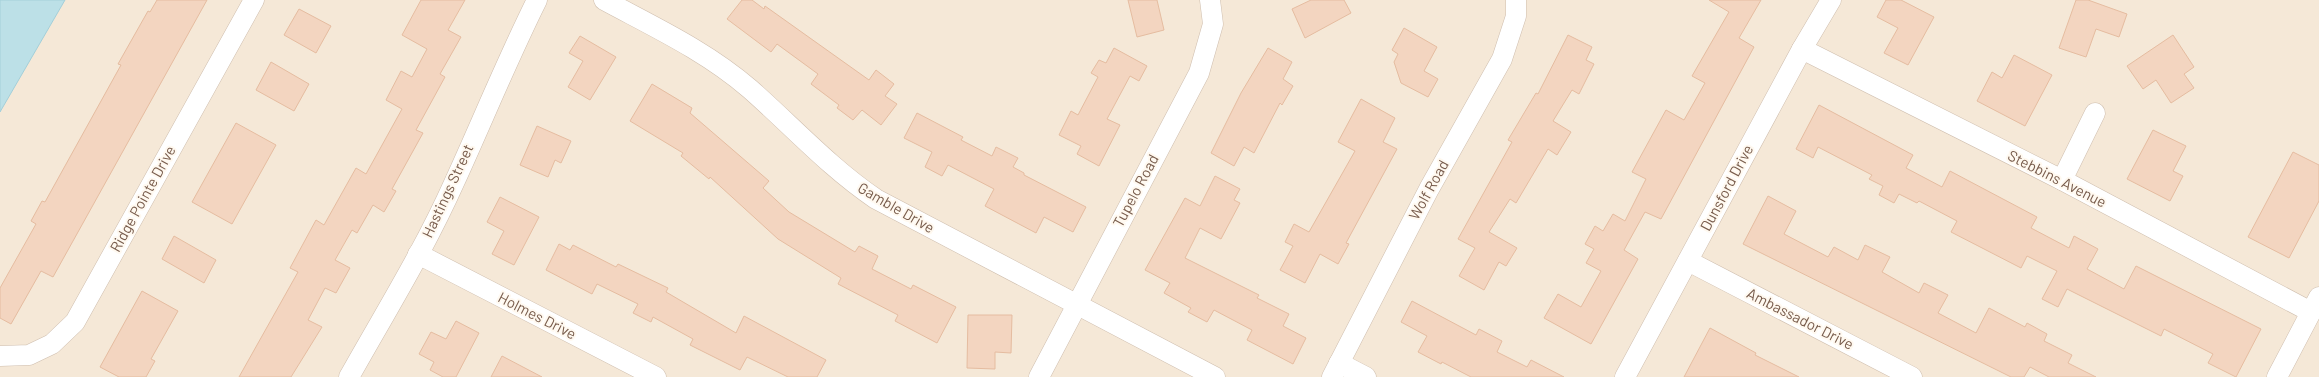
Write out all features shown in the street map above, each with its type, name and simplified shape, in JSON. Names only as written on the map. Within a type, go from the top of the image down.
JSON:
[{"type":"street","name":"Ridge Pointe Drive","points":[[0,356],[29,356],[52,344],[75,322],[254,0]]},
{"type":"street","name":"Hastings Street","points":[[349,377],[418,254],[454,184],[511,52],[537,0]]},
{"type":"street","name":"Gamble Drive","points":[[604,0],[700,51],[749,88],[848,180],[876,199],[1216,377]]},
{"type":"street","name":"Tupelo Road","points":[[1039,377],[1199,73],[1213,24],[1210,0]]},
{"type":"street","name":"Wolf Road","points":[[1335,370],[1424,197],[1502,59],[1516,16],[1516,0]]},
{"type":"street","name":"Dunsford Drive","points":[[1626,377],[1802,49],[1831,0]]},
{"type":"street","name":"Stebbins Avenue","points":[[1802,49],[2062,180],[2315,304]]},
{"type":"street","points":[[2062,180],[2095,113]]},
{"type":"street","name":"Holmes Drive","points":[[418,254],[656,377]]},
{"type":"street","name":"Ambassador Drive","points":[[1688,261],[1912,377]]},
{"type":"street","points":[[2277,377],[2315,304]]},
{"type":"street","points":[[1335,370],[1366,377]]},
{"type":"shaded area","points":[[0,0],[2319,0],[2319,377],[0,377]]},
{"type":"water","points":[[0,0],[65,0],[0,112]]},
{"type":"building","points":[[157,0],[207,0],[53,277],[41,271],[11,324],[0,318],[0,288],[36,224],[31,221],[42,201],[45,202],[121,65],[118,64],[148,11],[150,12]]},
{"type":"building","points":[[421,0],[465,0],[448,30],[461,37],[440,74],[445,77],[416,130],[423,133],[392,189],[396,191],[384,212],[373,205],[357,233],[352,230],[335,260],[350,268],[336,293],[325,288],[308,320],[322,327],[291,377],[239,377],[298,272],[290,268],[316,220],[324,225],[356,168],[366,174],[402,109],[386,100],[401,71],[412,77],[427,49],[402,35]]},
{"type":"building","points":[[742,0],[752,0],[764,9],[765,6],[869,80],[876,70],[894,84],[885,96],[897,104],[881,125],[862,110],[853,120],[837,108],[839,105],[811,84],[818,74],[777,44],[771,52],[727,19]]},
{"type":"building","points":[[1128,0],[1157,0],[1164,30],[1137,37]]},
{"type":"building","points":[[1311,0],[1344,0],[1351,13],[1305,38],[1292,9]]},
{"type":"building","points":[[1709,0],[1761,0],[1739,38],[1754,47],[1661,219],[1645,212],[1624,250],[1638,259],[1591,344],[1544,318],[1558,294],[1581,307],[1601,271],[1586,263],[1594,249],[1585,244],[1595,226],[1603,231],[1613,214],[1625,221],[1646,179],[1632,172],[1666,110],[1684,120],[1705,83],[1692,76],[1729,12]]},
{"type":"building","points":[[1886,0],[1901,0],[1934,17],[1908,65],[1884,53],[1898,28],[1877,17]]},
{"type":"building","points":[[2076,0],[2088,0],[2127,14],[2119,37],[2096,29],[2086,57],[2059,48]]},
{"type":"building","points":[[299,9],[331,26],[316,53],[284,35]]},
{"type":"building","points":[[1404,28],[1437,47],[1424,71],[1438,79],[1428,97],[1401,83],[1394,62],[1398,54],[1392,50]]},
{"type":"building","points":[[1568,35],[1592,47],[1586,60],[1594,64],[1579,94],[1572,90],[1553,121],[1571,132],[1557,155],[1548,149],[1516,203],[1510,199],[1489,232],[1517,248],[1506,266],[1499,262],[1484,290],[1459,276],[1475,248],[1458,239],[1512,142],[1508,140],[1536,93],[1538,94]]},
{"type":"building","points":[[2173,35],[2194,67],[2184,74],[2194,88],[2171,103],[2156,80],[2143,89],[2127,66]]},
{"type":"building","points":[[580,36],[616,57],[590,100],[568,87],[583,61],[569,53]]},
{"type":"building","points":[[1114,48],[1147,66],[1139,81],[1130,76],[1107,119],[1120,125],[1099,166],[1077,154],[1081,146],[1059,135],[1071,111],[1078,115],[1098,77],[1091,73],[1099,60],[1106,63]]},
{"type":"building","points":[[1268,48],[1292,62],[1283,79],[1293,86],[1282,105],[1280,103],[1254,153],[1244,147],[1234,166],[1211,153],[1241,93]]},
{"type":"building","points":[[2014,55],[2052,75],[2025,126],[1977,101],[1992,72],[2002,78]]},
{"type":"building","points":[[271,62],[309,84],[294,111],[256,90]]},
{"type":"building","points":[[652,84],[692,108],[690,113],[769,181],[763,188],[789,212],[855,252],[859,246],[878,256],[872,269],[911,289],[913,285],[956,307],[937,343],[895,321],[898,315],[838,284],[841,278],[778,239],[710,177],[709,179],[681,156],[683,153],[630,121]]},
{"type":"building","points":[[1361,99],[1395,118],[1383,142],[1397,149],[1346,243],[1349,244],[1338,264],[1320,254],[1305,283],[1280,270],[1293,246],[1285,242],[1294,224],[1309,232],[1355,151],[1338,142]]},
{"type":"building","points":[[1819,105],[1913,155],[1906,168],[1942,187],[1950,171],[2037,217],[2031,228],[2069,248],[2074,236],[2098,249],[2087,269],[2124,289],[2136,266],[2261,329],[2236,377],[2208,363],[2213,354],[2164,329],[2161,336],[2067,289],[2058,307],[2042,299],[2057,271],[2027,256],[2021,268],[1951,232],[1957,221],[1919,201],[1917,203],[1899,194],[1894,203],[1879,195],[1883,186],[1869,179],[1872,175],[1818,147],[1813,158],[1796,149]]},
{"type":"building","points":[[917,113],[963,137],[961,140],[992,156],[996,147],[1018,158],[1013,167],[1024,173],[1024,175],[1086,207],[1073,232],[1044,217],[1036,233],[985,206],[994,189],[948,165],[942,176],[925,167],[932,152],[904,138]]},
{"type":"building","points":[[236,123],[276,145],[232,224],[192,202]]},
{"type":"building","points":[[537,126],[571,141],[561,163],[555,160],[548,177],[520,165]]},
{"type":"building","points":[[2153,130],[2186,146],[2173,171],[2183,176],[2170,201],[2127,179]]},
{"type":"building","points":[[2293,152],[2319,165],[2319,201],[2289,258],[2248,237]]},
{"type":"building","points":[[1215,176],[1240,189],[1234,200],[1240,203],[1221,239],[1200,228],[1185,258],[1259,295],[1257,298],[1289,314],[1283,326],[1306,338],[1293,364],[1247,340],[1252,330],[1214,310],[1207,322],[1188,312],[1191,308],[1164,293],[1170,283],[1145,270],[1185,198],[1200,206]]},
{"type":"building","points":[[1768,196],[1796,211],[1784,234],[1828,257],[1834,247],[1858,260],[1865,245],[1890,257],[1882,272],[1919,293],[1924,283],[1948,295],[1938,313],[1976,333],[1989,308],[2025,327],[2027,323],[2047,334],[2044,341],[2072,355],[2068,363],[2096,377],[2049,377],[2030,367],[2024,377],[2011,377],[1743,244]]},
{"type":"building","points":[[500,197],[539,217],[514,265],[492,254],[504,231],[487,222]]},
{"type":"building","points":[[174,236],[216,260],[204,283],[162,259]]},
{"type":"building","points":[[559,244],[570,250],[573,245],[616,267],[618,264],[668,288],[666,292],[736,333],[744,316],[826,360],[817,377],[788,377],[747,357],[740,370],[690,345],[693,339],[653,317],[651,322],[633,313],[638,304],[597,284],[592,294],[546,270]]},
{"type":"building","points":[[142,291],[178,311],[151,359],[155,361],[146,377],[119,377],[100,367]]},
{"type":"building","points":[[1412,301],[1476,335],[1479,329],[1502,341],[1497,352],[1527,367],[1531,360],[1564,377],[1471,377],[1442,362],[1441,364],[1418,352],[1427,336],[1401,322]]},
{"type":"building","points":[[968,315],[1012,315],[1011,353],[995,352],[995,369],[967,368]]},
{"type":"building","points":[[456,321],[479,333],[456,377],[443,377],[430,370],[434,362],[419,354],[431,332],[446,339]]},
{"type":"building","points":[[1710,328],[1756,353],[1755,355],[1799,377],[1684,377]]},
{"type":"building","points":[[502,356],[542,377],[491,377]]}]
